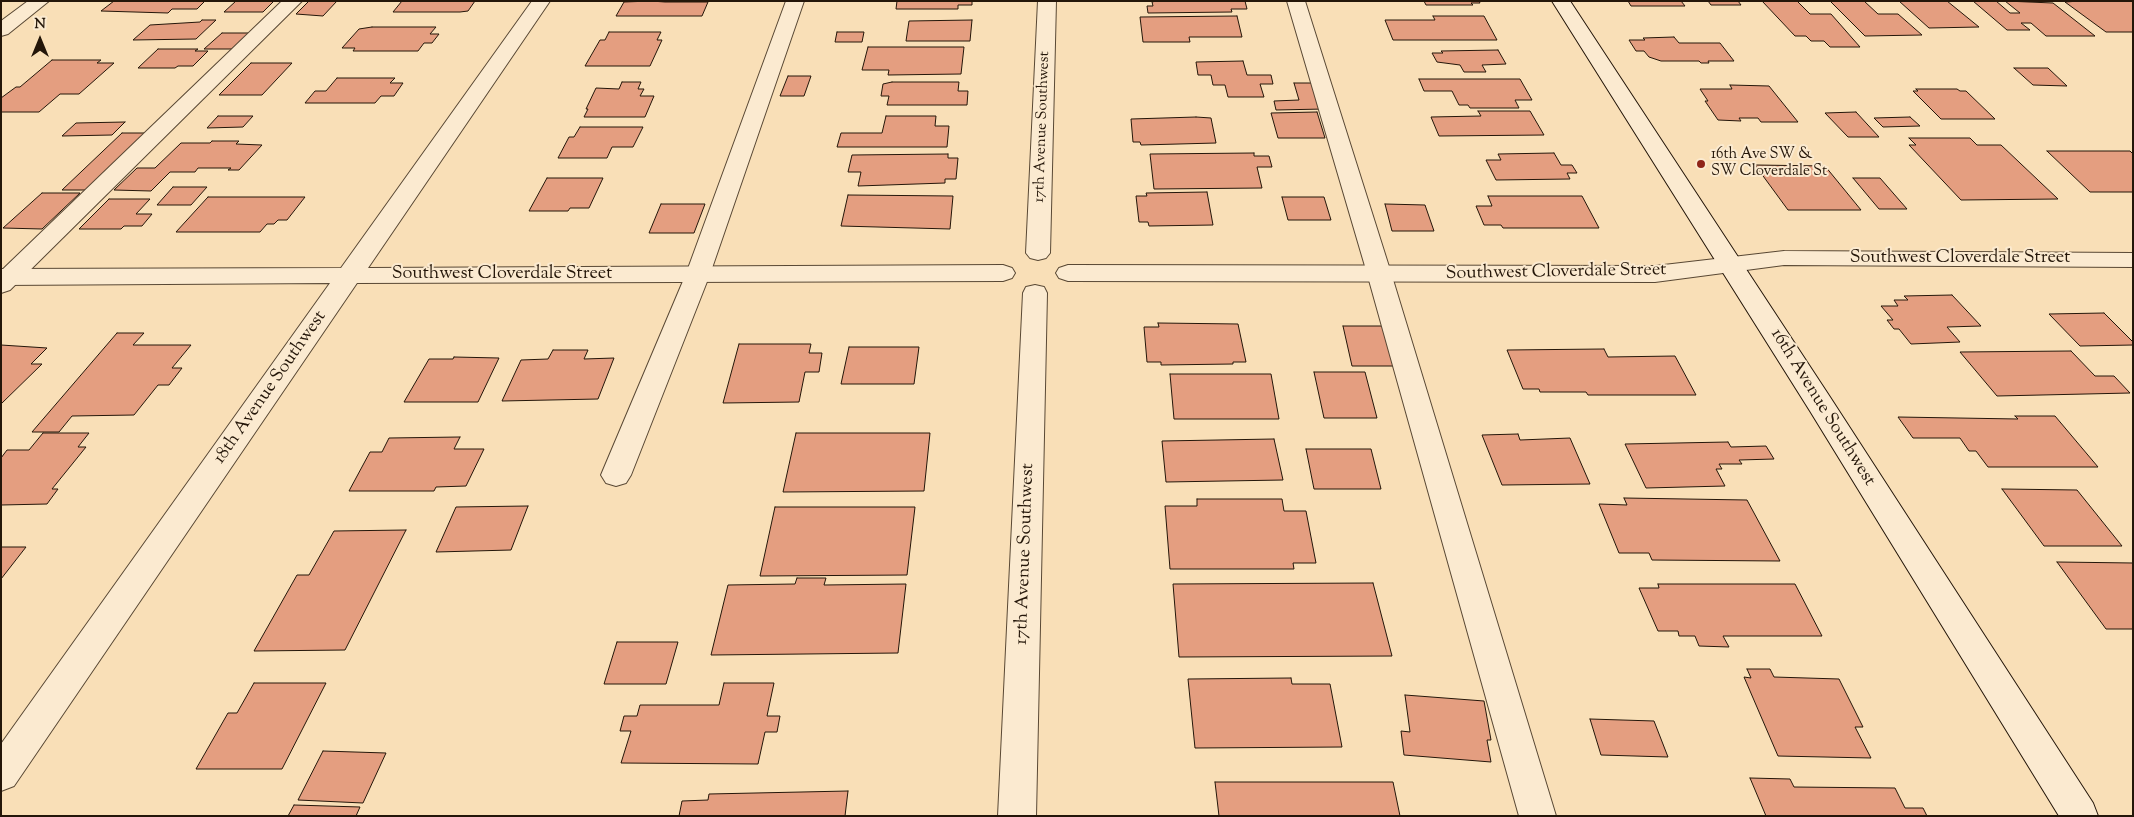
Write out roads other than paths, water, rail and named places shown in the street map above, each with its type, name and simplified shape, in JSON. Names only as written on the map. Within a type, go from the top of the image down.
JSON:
[{"type":"street","points":[[1,30],[40,1]]},
{"type":"street","points":[[4,279],[293,1]]},
{"type":"street","name":"18th Avenue Southwest","points":[[1,774],[541,1]]},
{"type":"street","points":[[616,475],[698,274],[796,1]]},
{"type":"street","name":"17th Avenue Southwest","points":[[1038,253],[1047,1]]},
{"type":"street","points":[[1296,1],[1379,274],[1538,816]]},
{"type":"street","name":"16th Avenue Southwest","points":[[1561,1],[2080,816]]},
{"type":"street","points":[[1038,253],[1054,256],[1062,260],[1067,266],[1068,274],[1066,281],[1052,291],[1021,292],[1013,288],[1007,282],[1003,273],[1007,264],[1022,255],[1038,253]]},
{"type":"street","name":"Southwest Cloverdale Street","points":[[1068,274],[1656,274],[1784,258],[2133,260]]},
{"type":"street","name":"Southwest Cloverdale Street","points":[[4,279],[1003,273]]},
{"type":"street","name":"17th Avenue Southwest","points":[[1017,816],[1035,293]]},
{"type":"place","name":"16th Ave SW & SW Cloverdale St","points":[[1701,164]]}]
